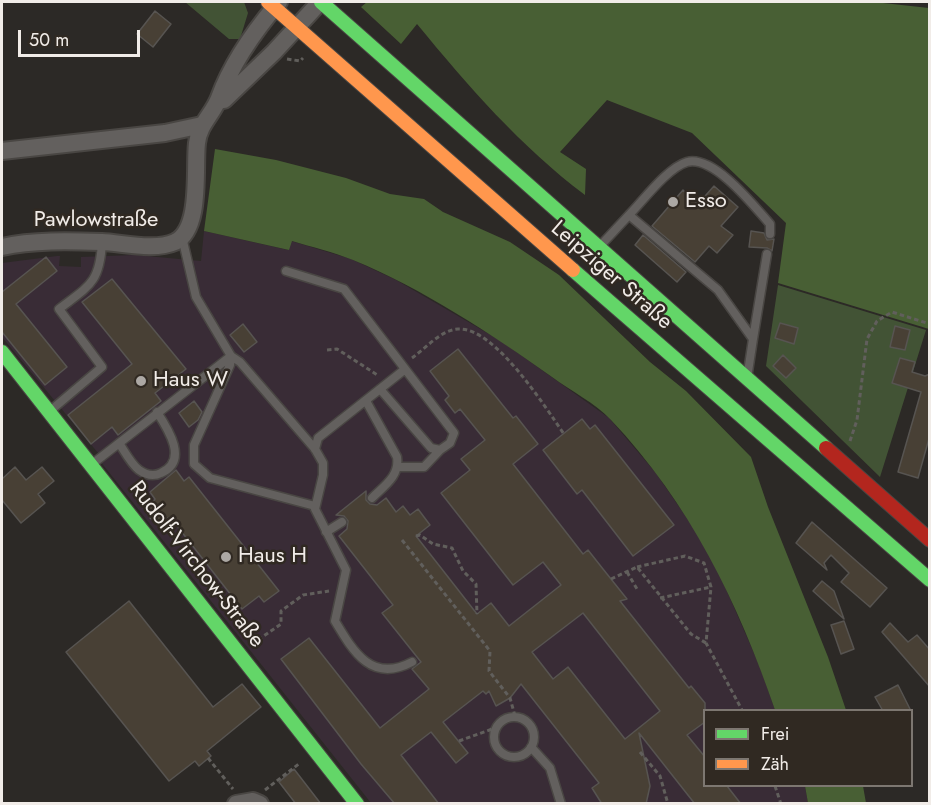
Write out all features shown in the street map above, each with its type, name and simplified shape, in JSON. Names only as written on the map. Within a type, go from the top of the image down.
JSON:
[{"type":"main road","name":"Leipziger Straße","points":[[320,2],[924,535]]},
{"type":"main road","name":"Leipziger Straße","points":[[274,3],[298,27],[733,412],[930,580]]},
{"type":"main road","name":"Rudolf-Virchow-Straße","points":[[2,352],[357,804]]},
{"type":"street","points":[[219,100],[224,100],[320,2]]},
{"type":"street","points":[[2,151],[165,134],[202,125],[219,100],[221,90],[274,3]]},
{"type":"street","name":"Pawlowstraße","points":[[2,247],[16,244],[102,242],[160,245],[174,242],[182,237],[190,223],[197,141],[202,125]]},
{"type":"street","points":[[924,535],[930,517]]},
{"type":"lane","points":[[598,249],[671,171],[688,162],[703,164],[720,173],[770,224],[770,234]]},
{"type":"lane","points":[[628,215],[718,290],[753,339]]},
{"type":"lane","points":[[182,237],[196,297],[231,356],[240,362],[315,449],[323,463],[315,506],[346,570],[335,621],[358,655],[369,665],[382,669],[398,669],[412,662]]},
{"type":"lane","points":[[49,412],[102,367],[59,309],[89,286],[101,267],[102,242]]},
{"type":"lane","points":[[747,379],[767,254]]},
{"type":"lane","points":[[286,271],[344,289],[454,433],[450,443],[424,467],[399,467]]},
{"type":"lane","points":[[90,465],[231,356]]},
{"type":"lane","points":[[231,356],[230,365],[194,446],[194,464],[210,478],[315,506]]},
{"type":"lane","points":[[315,449],[318,438],[366,401],[403,368]]},
{"type":"lane","points":[[384,386],[423,441],[431,448],[440,450]]},
{"type":"lane","points":[[366,401],[397,458],[399,467],[396,474],[372,498]]},
{"type":"lane","points":[[119,443],[137,469],[148,475],[158,475],[167,470],[175,462],[175,447],[170,432],[157,412]]},
{"type":"lane","points":[[326,532],[342,522]]},
{"type":"lane","points":[[515,716],[525,720],[532,727],[534,737],[531,747],[521,756],[508,756],[497,748],[495,728],[505,719],[515,716]]},
{"type":"lane","points":[[531,747],[550,768],[561,804]]},
{"type":"path","points":[[842,462],[857,420],[867,339],[877,321],[892,312],[930,324]]},
{"type":"path","points":[[403,368],[445,332],[460,328],[483,338],[521,372],[564,434]]},
{"type":"path","points":[[327,350],[337,349],[381,377],[384,386]]},
{"type":"path","points":[[416,536],[420,535],[432,544],[452,548],[463,571],[476,584],[477,614]]},
{"type":"path","points":[[402,540],[490,651],[489,671],[510,698],[515,716]]},
{"type":"path","points":[[610,579],[637,567],[672,557],[695,558],[704,563],[711,587],[706,643]]},
{"type":"path","points":[[637,567],[691,634],[706,643],[741,709]]},
{"type":"path","points":[[627,572],[637,590]]},
{"type":"path","points":[[660,598],[711,587]]},
{"type":"path","points":[[238,653],[281,624],[281,611],[303,595],[321,590],[340,592]]},
{"type":"path","points":[[459,741],[495,728]]},
{"type":"path","points":[[640,752],[660,776],[668,804]]},
{"type":"path","points":[[208,758],[246,803]]},
{"type":"path","points":[[277,780],[305,760]]},
{"type":"path","points":[[775,787],[781,804]]},
{"type":"shaded area","points":[[204,231],[288,250],[291,241],[351,259],[396,280],[501,341],[609,418],[655,472],[693,527],[719,573],[760,667],[775,709],[703,709],[703,787],[805,787],[808,803],[371,803],[100,461],[103,459],[2,337],[2,263],[60,256],[59,266],[81,267],[81,257],[135,255],[201,261]]},
{"type":"green space","points":[[185,2],[244,2],[248,13],[240,39],[229,39]]},
{"type":"green space","points":[[367,2],[874,2],[929,8],[929,329],[778,283],[786,223],[692,133],[607,100],[560,152],[586,169],[585,195],[517,136],[417,24],[401,44],[361,7]]},
{"type":"green space","points":[[215,149],[276,160],[346,178],[390,194],[424,199],[443,212],[510,242],[559,275],[650,362],[686,391],[751,457],[846,709],[775,709],[761,670],[728,593],[688,520],[639,452],[598,408],[480,328],[405,284],[379,272],[345,257],[292,241],[289,250],[204,231]]},
{"type":"green space","points":[[778,285],[926,330],[880,477],[766,366]]},
{"type":"green space","points":[[805,787],[863,787],[866,803],[808,803]]},
{"type":"building","points":[[155,11],[171,24],[153,47],[137,34]]},
{"type":"building","points":[[714,186],[738,207],[721,226],[733,235],[717,253],[709,246],[695,262],[652,226],[683,190],[698,204]]},
{"type":"building","points":[[751,231],[764,233],[767,240],[774,239],[772,251],[767,248],[749,247]]},
{"type":"building","points":[[643,235],[686,272],[677,282],[635,245]]},
{"type":"building","points":[[46,257],[57,271],[16,304],[67,367],[45,385],[2,332],[2,292]]},
{"type":"building","points":[[112,279],[186,369],[155,393],[161,401],[118,435],[112,427],[91,444],[68,415],[132,364],[82,302]]},
{"type":"building","points":[[780,323],[798,328],[794,344],[775,338]]},
{"type":"building","points":[[243,324],[257,342],[244,352],[230,335]]},
{"type":"building","points":[[895,326],[910,330],[905,350],[890,347]]},
{"type":"building","points":[[458,349],[513,418],[516,416],[538,444],[513,464],[583,554],[588,550],[627,599],[620,601],[689,688],[691,686],[705,703],[703,723],[687,735],[703,755],[703,787],[728,787],[741,804],[695,804],[639,733],[650,786],[646,804],[602,804],[592,788],[599,783],[521,684],[510,698],[496,706],[489,691],[486,694],[483,691],[443,722],[468,753],[456,763],[431,732],[401,755],[439,804],[395,804],[361,764],[281,659],[309,638],[380,728],[429,689],[412,669],[421,662],[382,613],[393,605],[339,536],[347,529],[348,521],[344,516],[336,515],[366,491],[366,500],[370,504],[377,505],[386,498],[396,512],[403,506],[410,515],[418,509],[430,525],[416,536],[477,614],[491,603],[509,626],[561,585],[543,562],[513,585],[441,493],[470,470],[461,459],[485,440],[460,409],[455,413],[445,400],[449,396],[430,371]],"holes":[[[583,613],[660,711],[625,739],[568,667],[553,679],[532,652]]]},
{"type":"building","points":[[783,355],[796,368],[786,378],[773,366]]},
{"type":"building","points":[[900,358],[915,362],[912,372],[925,376],[930,374],[930,435],[918,478],[898,472],[921,392],[892,383]]},
{"type":"building","points":[[194,401],[202,412],[198,420],[189,427],[179,413]]},
{"type":"building","points":[[582,419],[590,429],[595,425],[674,525],[633,556],[582,490],[577,494],[543,450]]},
{"type":"building","points":[[15,467],[26,480],[42,467],[54,481],[38,494],[45,503],[21,523],[2,500],[2,479]]},
{"type":"building","name":"Haus H","points":[[176,470],[184,481],[189,477],[279,591],[264,602],[259,596],[242,609],[170,517],[158,523],[150,518],[149,508],[155,499],[150,492]]},
{"type":"building","points":[[812,522],[887,588],[870,607],[841,582],[849,573],[831,555],[824,563],[827,570],[796,543]]},
{"type":"building","points":[[822,581],[834,591],[844,619],[813,591]]},
{"type":"building","points":[[129,601],[213,707],[242,684],[261,707],[207,751],[211,756],[199,766],[195,761],[169,781],[66,652]]},
{"type":"building","points":[[844,621],[854,649],[841,654],[831,625]]},
{"type":"building","points":[[890,623],[908,642],[917,635],[930,650],[930,687],[882,632]]},
{"type":"building","points":[[898,685],[910,709],[882,709],[875,697]]},
{"type":"building","points":[[294,769],[321,804],[296,804],[279,782]]},
{"type":"traffic: fast","points":[[321,2],[826,448]]},
{"type":"traffic: fast","points":[[573,270],[930,580]]},
{"type":"traffic: fast","points":[[2,352],[357,804]]},
{"type":"traffic: slow","points":[[268,2],[573,270]]},
{"type":"traffic: jam","points":[[826,448],[930,540]]},
{"type":"place","name":"Esso","points":[[673,202]]},
{"type":"place","name":"Haus W","points":[[141,381]]},
{"type":"place","name":"Haus H","points":[[226,557]]}]
